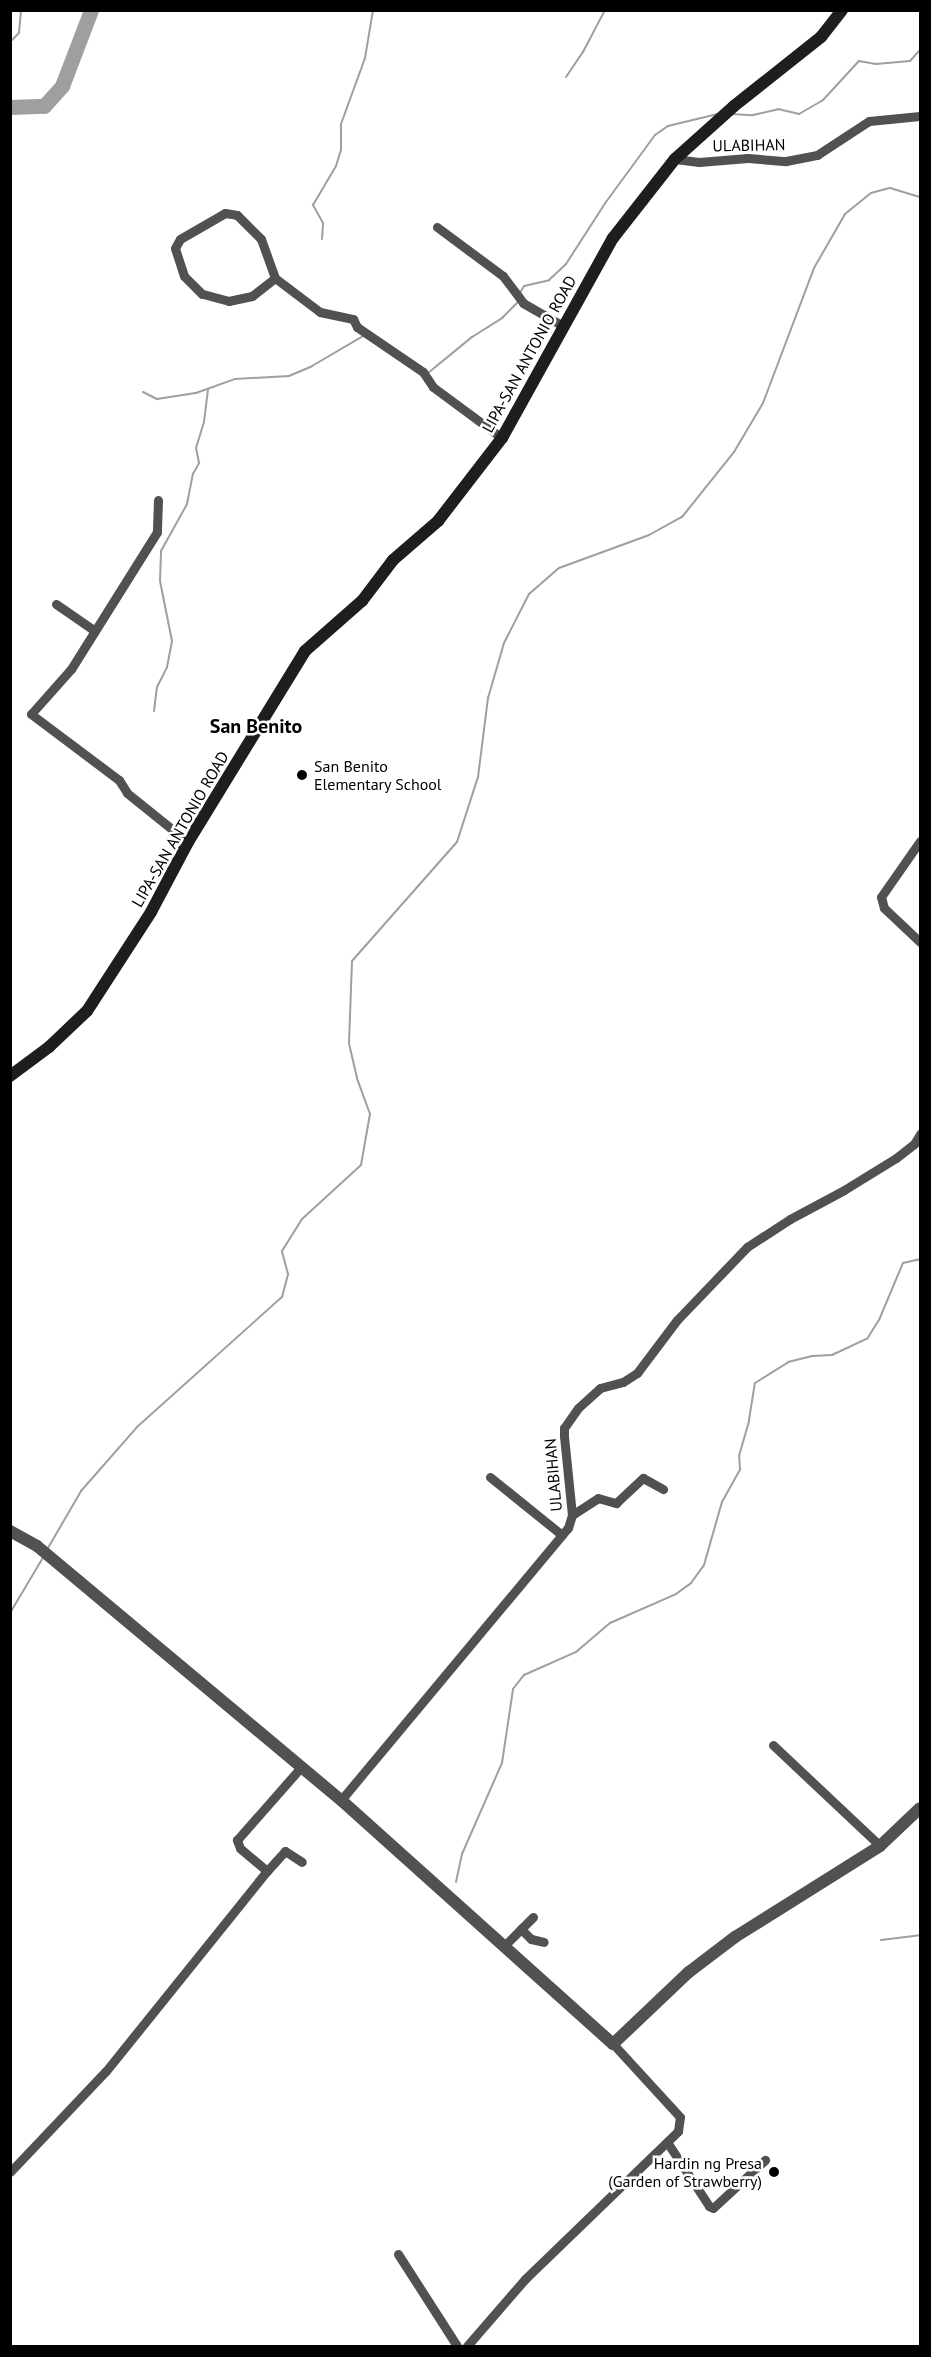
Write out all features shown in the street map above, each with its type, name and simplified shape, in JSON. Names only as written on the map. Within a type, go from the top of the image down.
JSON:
[{"type":"main road","name":"LIPA-SAN ANTONIO ROAD","points":[[10,1076],[49,1047],[87,1011],[151,912],[188,842],[305,651],[362,601],[393,560],[438,520],[502,438],[613,238],[675,159],[734,106],[821,37],[842,10]]},
{"type":"street","name":"ULABIHAN","points":[[675,159],[699,162],[748,158],[786,161],[817,155],[869,121],[921,116]]},
{"type":"street","points":[[275,278],[252,296],[229,301],[202,294],[184,276],[174,248],[180,239],[225,213],[237,215],[261,239],[275,278],[320,312],[353,319],[357,327],[423,372],[433,387],[502,438]]},
{"type":"street","points":[[437,227],[503,276],[523,303],[563,326]]},
{"type":"street","points":[[158,500],[157,532],[71,669],[31,714],[119,780],[126,793],[188,842]]},
{"type":"street","points":[[56,604],[95,631]]},
{"type":"street","points":[[921,841],[881,897],[881,903],[921,942]]},
{"type":"street","name":"ULABIHAN","points":[[341,1800],[571,1522],[564,1428],[578,1408],[600,1388],[623,1382],[637,1374],[677,1320],[747,1247],[790,1219],[896,1158],[914,1144],[921,1134]]},
{"type":"street","points":[[490,1477],[562,1535]]},
{"type":"street","points":[[572,1515],[598,1498],[616,1503],[643,1478],[663,1489]]},
{"type":"street","points":[[10,1531],[37,1546],[341,1800],[613,2044],[680,2117],[678,2131],[525,2279],[467,2346]]},
{"type":"street","points":[[773,1745],[880,1846]]},
{"type":"street","points":[[267,1872],[240,1848],[237,1840],[302,1766]]},
{"type":"street","points":[[613,2044],[689,1972],[735,1937],[880,1846],[921,1808]]},
{"type":"street","points":[[10,2172],[106,2071],[285,1851],[302,1862]]},
{"type":"street","points":[[504,1946],[533,1917]]},
{"type":"street","points":[[521,1929],[531,1939],[544,1942]]},
{"type":"street","points":[[667,2142],[709,2206],[713,2208],[765,2160]]},
{"type":"street","points":[[398,2254],[458,2346]]},
{"type":"waterway","points":[[10,42],[19,33],[21,10]]},
{"type":"waterway","points":[[10,107],[44,106],[62,86],[91,10]]},
{"type":"waterway","points":[[322,239],[323,223],[313,205],[336,166],[341,150],[341,124],[365,58],[373,10]]},
{"type":"waterway","points":[[566,77],[583,52],[605,10]]},
{"type":"waterway","points":[[731,114],[753,115],[778,109],[799,114],[823,100],[859,61],[876,64],[910,61],[920,50]]},
{"type":"waterway","points":[[520,293],[524,286],[549,280],[566,264],[606,202],[655,135],[668,126],[718,114]]},
{"type":"waterway","points":[[48,1548],[81,1491],[137,1427],[282,1297],[288,1274],[282,1251],[301,1220],[361,1165],[370,1114],[357,1078],[349,1043],[352,961],[457,842],[478,777],[488,698],[504,643],[529,594],[559,568],[649,535],[682,517],[734,452],[763,403],[814,268],[845,214],[871,193],[890,188],[920,197]]},
{"type":"waterway","points":[[428,373],[472,337],[502,318],[519,301]]},
{"type":"waterway","points":[[143,392],[157,399],[196,393],[235,379],[289,376],[312,366],[365,335]]},
{"type":"waterway","points":[[154,711],[157,687],[167,667],[172,641],[160,581],[161,551],[187,504],[193,474],[199,463],[196,448],[204,422],[208,389]]},
{"type":"waterway","points":[[456,1882],[462,1854],[502,1763],[513,1689],[524,1675],[576,1652],[610,1623],[676,1594],[691,1583],[704,1565],[722,1502],[740,1469],[739,1456],[749,1420],[755,1383],[788,1362],[812,1356],[832,1355],[867,1339],[879,1320],[903,1263],[920,1259]]},
{"type":"waterway","points":[[10,1613],[44,1556]]},
{"type":"waterway","points":[[881,1940],[920,1935]]},
{"type":"place","name":"San Benito Elementary School","points":[[302,775]]},
{"type":"place","name":"Hardin ng Presa (Garden of Strawberry)","points":[[774,2172]]},
{"type":"district","name":"San Benito","points":[[256,726]]}]
